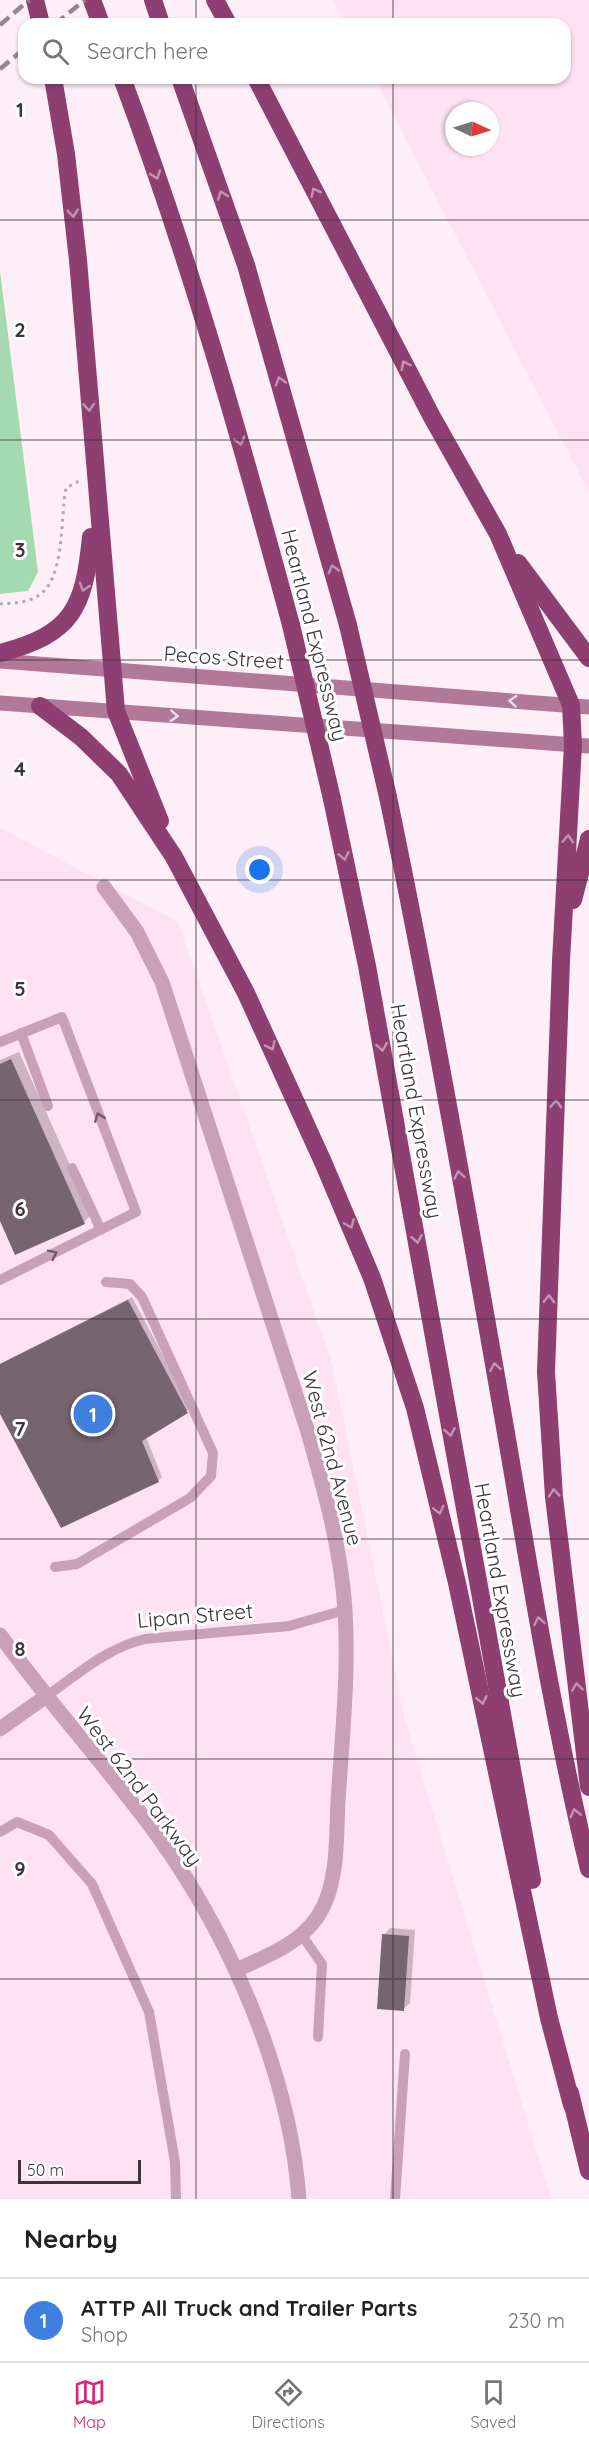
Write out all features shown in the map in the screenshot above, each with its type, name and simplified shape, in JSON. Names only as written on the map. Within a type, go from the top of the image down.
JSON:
[{"type":"highway","points":[[35,0],[40,18]]},
{"type":"highway","points":[[92,0],[99,18]]},
{"type":"highway","points":[[153,0],[159,18]]},
{"type":"highway","points":[[215,0],[225,18]]},
{"type":"highway","points":[[54,84],[66,154],[78,260],[110,669],[116,711],[174,856],[246,993],[319,1152],[372,1278],[399,1357],[415,1408],[457,1583],[549,2018],[572,2105]]},
{"type":"highway","name":"Heartland Expressway","points":[[124,84],[217,361],[291,625],[332,799],[367,966],[572,2105],[585,2136],[589,2171]]},
{"type":"highway","name":"Heartland Expressway","points":[[182,84],[246,265],[348,625],[388,797],[423,973],[564,1763],[589,1869]]},
{"type":"highway","points":[[259,84],[432,417],[498,534],[580,706],[581,745],[561,961],[546,1372],[554,1497],[589,1787]]},
{"type":"highway","points":[[0,653],[42,640],[65,620],[78,604],[87,582],[95,481]]},
{"type":"highway","points":[[498,534],[573,640],[589,658]]},
{"type":"highway","points":[[40,706],[81,737],[119,774],[174,856]]},
{"type":"highway","points":[[561,961],[581,861],[589,839]]},
{"type":"main road","name":"Pecos Street","points":[[0,660],[580,706]]},
{"type":"main road","points":[[0,703],[581,745]]},
{"type":"street","name":"West 62nd Avenue","points":[[104,887],[137,932],[162,982],[324,1489],[336,1541],[345,1610],[345,1691],[333,1870],[322,1907],[301,1934],[274,1952],[236,1970]]},
{"type":"street","name":"West 62nd Parkway","points":[[0,1635],[45,1697],[158,1837],[190,1886],[236,1970]]},
{"type":"street","name":"Lipan Street","points":[[0,1729],[45,1697]]},
{"type":"street","points":[[236,1970],[277,2081],[291,2137],[298,2199]]},
{"type":"lane","points":[[0,1042],[62,1017],[136,1212],[0,1280]]},
{"type":"lane","points":[[21,1033],[48,1106]]},
{"type":"lane","points":[[72,1168],[101,1230]]},
{"type":"lane","points":[[55,1567],[77,1564],[190,1498],[212,1476],[213,1453],[142,1297],[129,1284],[106,1282]]},
{"type":"lane","name":"Lipan Street","points":[[45,1697],[112,1649],[126,1643],[145,1638],[290,1626],[345,1610]]},
{"type":"lane","points":[[0,1832],[17,1822],[49,1834],[92,1884],[149,2012],[175,2162],[176,2199]]},
{"type":"lane","points":[[301,1934],[322,1964],[318,2037]]},
{"type":"lane","points":[[395,2199],[405,2054]]},
{"type":"path","points":[[0,604],[37,597],[45,589],[56,569],[60,548],[61,511],[66,488],[95,481]]},
{"type":"shaded area","points":[[333,0],[589,0],[589,492],[377,84],[571,84],[571,18],[343,18]]},
{"type":"shaded area","points":[[0,828],[178,922],[332,1363],[405,1720],[551,2199],[0,2199]]},
{"type":"green space","points":[[0,271],[38,572],[28,591],[0,594]]},
{"type":"building","points":[[11,1059],[85,1224],[15,1255],[0,1221],[0,1064]]},
{"type":"building","points":[[128,1300],[188,1413],[142,1441],[159,1482],[61,1528],[0,1414],[0,1364]]},
{"type":"building","points":[[382,1934],[409,1936],[404,2011],[377,2009]]},
{"type":"railway","points":[[0,25],[29,0]]},
{"type":"railway","points":[[62,18],[85,0]]},
{"type":"railway","points":[[0,69],[18,54]]},
{"type":"place","name":"ATTP All Truck and Trailer Parts","points":[[93,1414]]}]
